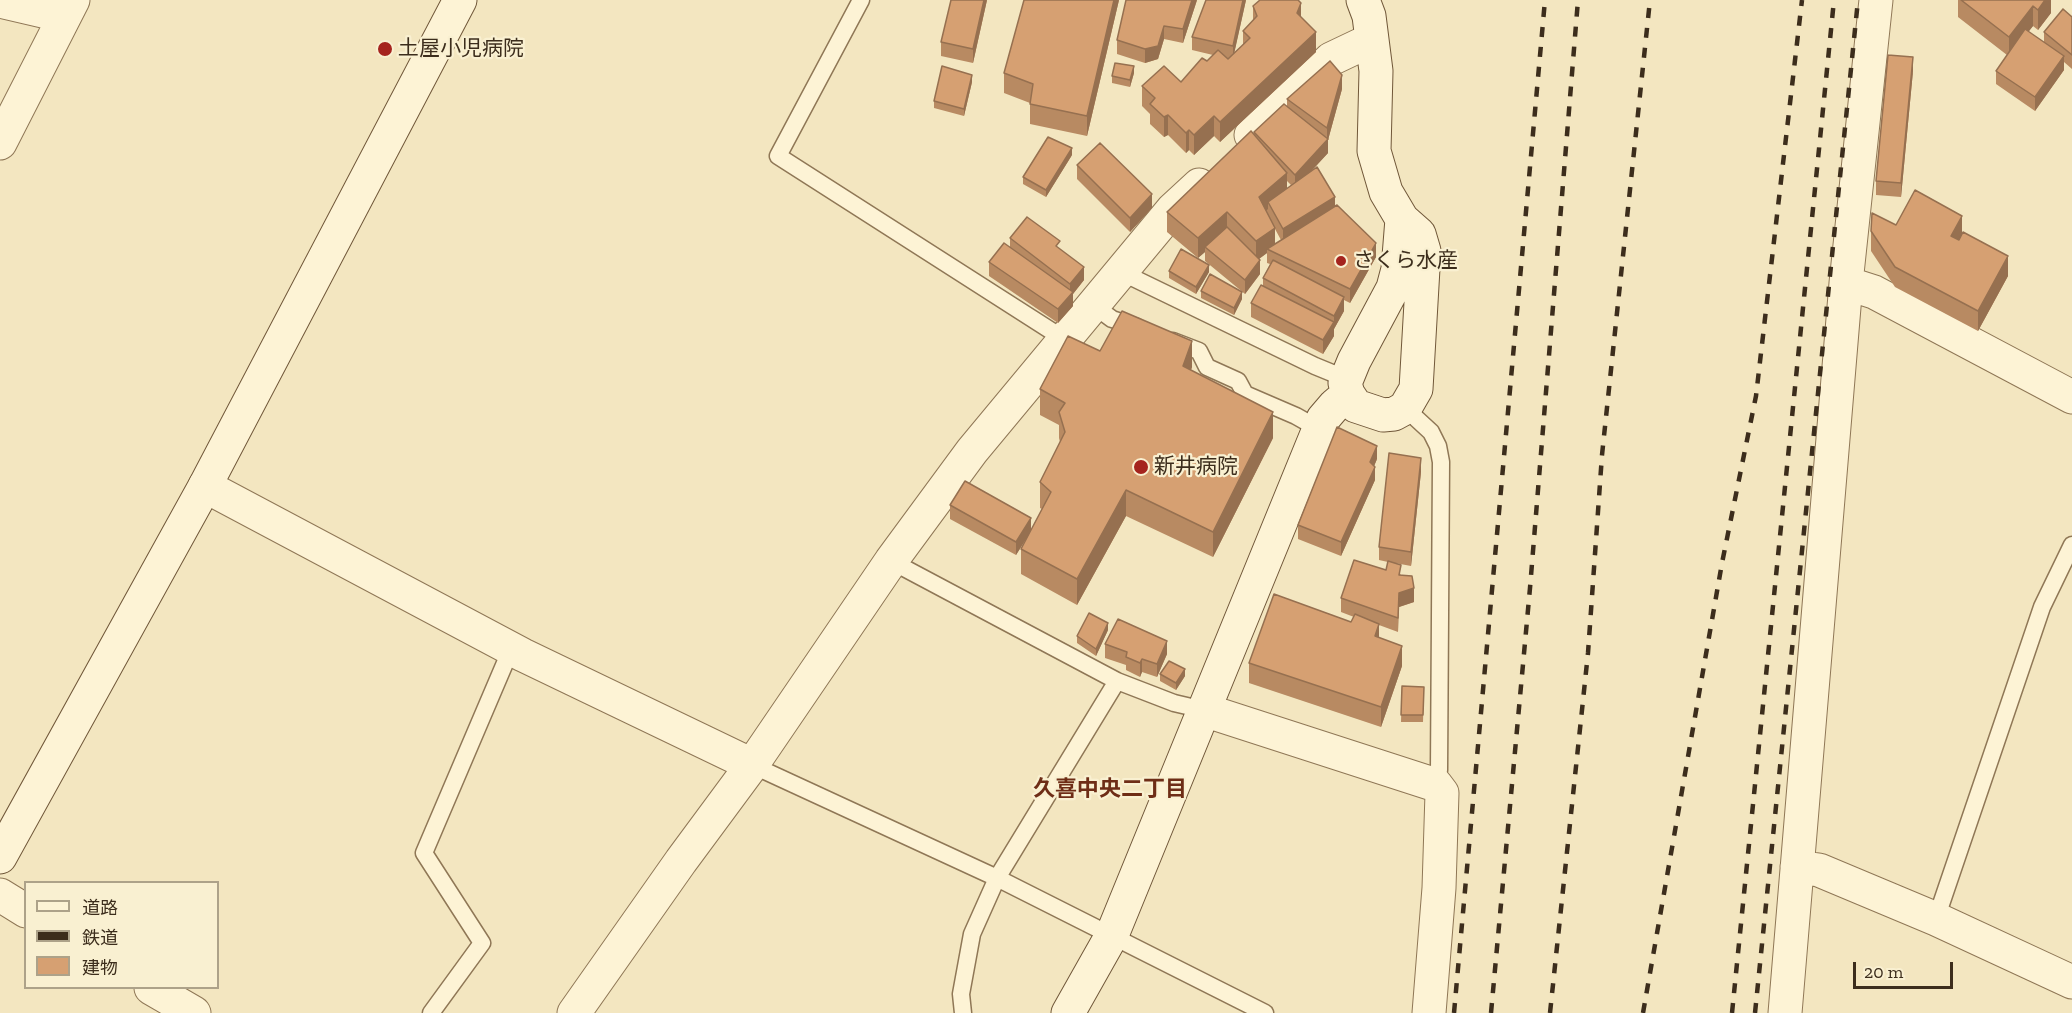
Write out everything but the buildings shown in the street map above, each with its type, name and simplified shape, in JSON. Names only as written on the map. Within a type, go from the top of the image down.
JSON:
[{"type":"street","points":[[0,857],[205,486],[460,0]]},
{"type":"street","points":[[1348,385],[1356,406],[1383,415],[1394,414],[1406,408],[1416,389],[1424,251],[1419,234],[1402,219],[1386,192],[1374,151],[1376,70],[1369,16],[1363,0]]},
{"type":"street","points":[[1785,1013],[1846,283],[1876,0]]},
{"type":"street","points":[[0,2],[69,8],[0,143]]},
{"type":"street","points":[[574,1013],[752,765],[891,561],[972,451],[1173,209],[1331,59],[1371,40]]},
{"type":"street","points":[[1068,1013],[1112,935],[1319,429],[1348,385],[1354,361],[1393,288],[1398,269],[1402,219]]},
{"type":"street","points":[[1846,283],[1874,292],[2072,396]]},
{"type":"street","points":[[205,486],[511,649],[752,765]]},
{"type":"street","points":[[1204,710],[1436,785],[1442,793],[1439,888],[1429,1013]]},
{"type":"street","points":[[1797,867],[1819,870],[2072,982]]},
{"type":"street","points":[[0,896],[24,910]]},
{"type":"street","points":[[154,989],[194,1013]]},
{"type":"lane","points":[[861,0],[778,156],[1065,339]]},
{"type":"lane","points":[[1121,272],[1336,375],[1348,385]]},
{"type":"lane","points":[[1093,304],[1112,319],[1199,351],[1208,366],[1238,381],[1245,394],[1296,416],[1319,429]]},
{"type":"lane","points":[[1406,408],[1431,432],[1438,446],[1441,462],[1439,770],[1436,785]]},
{"type":"lane","points":[[1936,920],[2042,607],[2072,545]]},
{"type":"lane","points":[[891,561],[1117,681],[1174,703],[1204,710]]},
{"type":"lane","points":[[431,1013],[482,943],[424,854],[511,649]]},
{"type":"lane","points":[[963,1013],[962,994],[972,934],[997,878],[1117,681]]},
{"type":"lane","points":[[752,765],[997,878],[1265,1013]]},
{"type":"railway","points":[[1454,1013],[1545,0]]},
{"type":"railway","points":[[1491,1013],[1530,588],[1578,0]]},
{"type":"railway","points":[[1550,1013],[1588,653],[1602,455],[1650,0]]},
{"type":"railway","points":[[1643,1013],[1722,563],[1756,396],[1802,0]]},
{"type":"railway","points":[[1732,1013],[1834,0]]},
{"type":"railway","points":[[1755,1013],[1858,0]]},
{"type":"place","name":"土屋小児病院","points":[[385,49]]},
{"type":"place","name":"さくら水産","points":[[1341,261]]},
{"type":"place","name":"新井病院","points":[[1141,467]]},
{"type":"district","name":"久喜中央二丁目","points":[[1110,790]]}]
